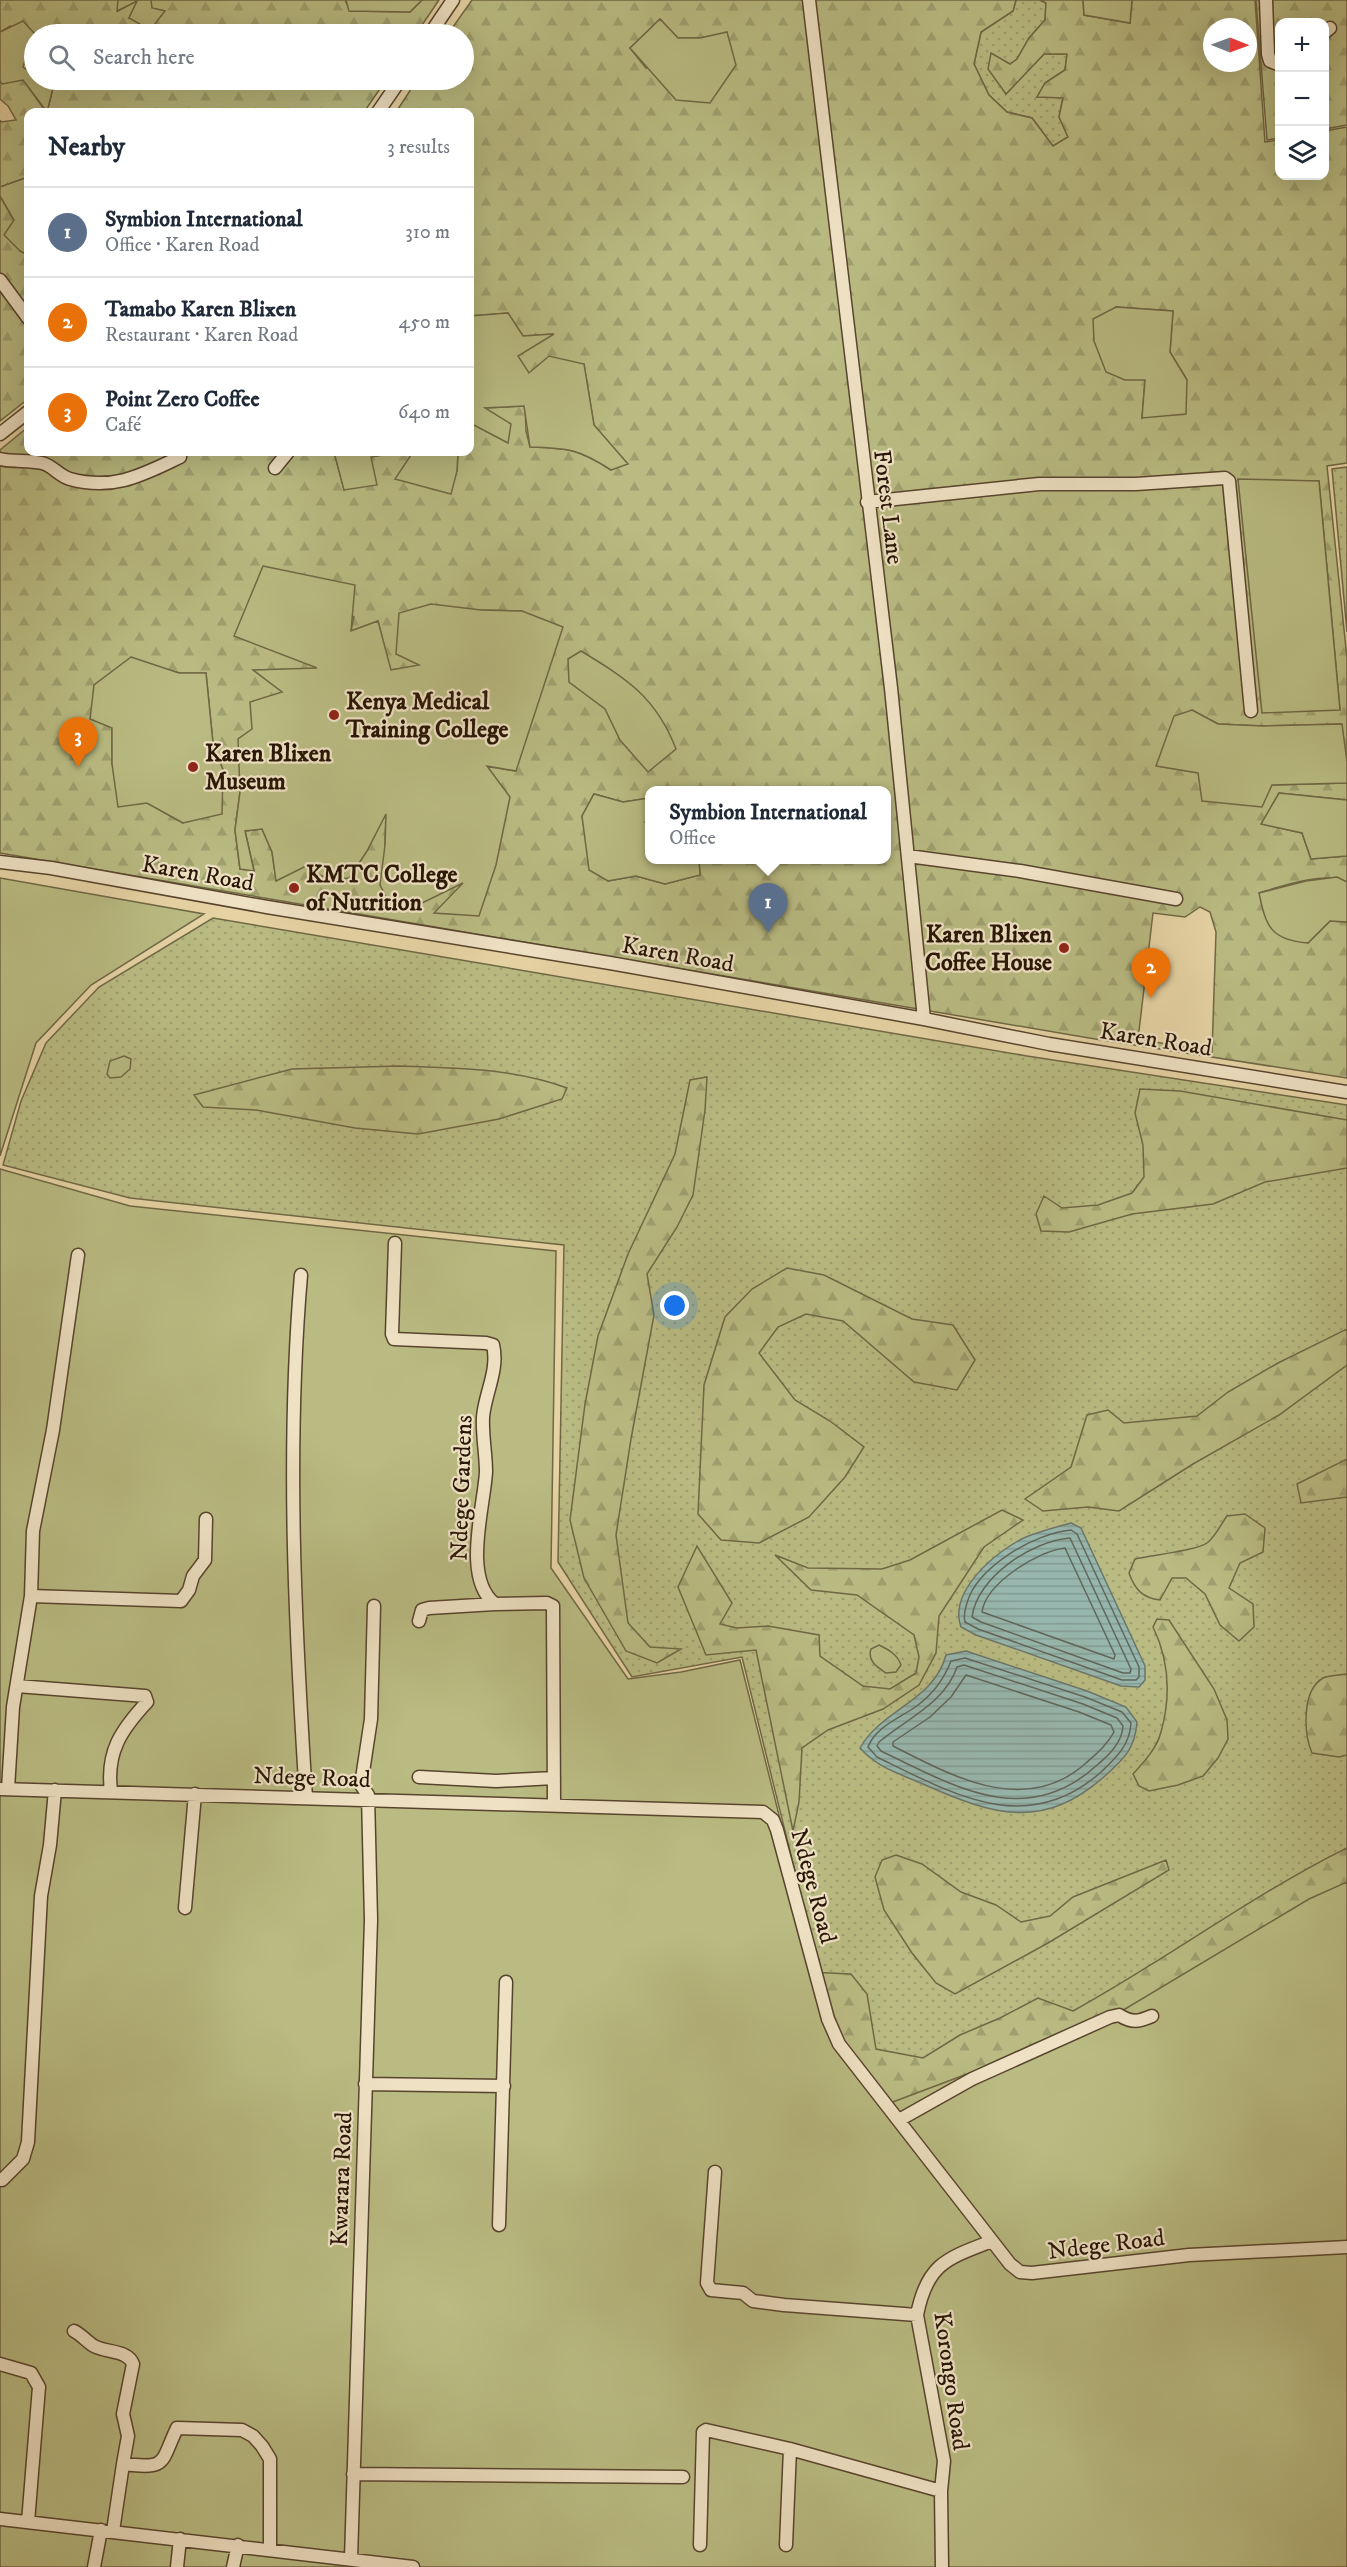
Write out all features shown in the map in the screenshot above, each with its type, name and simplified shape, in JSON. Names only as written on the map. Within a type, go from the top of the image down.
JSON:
[{"type":"street","points":[[437,24],[453,0]]},
{"type":"street","name":"Forest Lane","points":[[809,0],[867,502],[891,688],[924,1019]]},
{"type":"street","points":[[1266,0],[1268,54],[1270,61],[1275,63]]},
{"type":"street","points":[[381,108],[393,90]]},
{"type":"street","points":[[0,280],[24,313]]},
{"type":"street","points":[[0,434],[24,415]]},
{"type":"street","points":[[275,468],[285,456]]},
{"type":"street","points":[[0,459],[14,463],[42,463],[71,480],[110,484],[126,481],[180,457]]},
{"type":"street","points":[[867,502],[1039,484],[1136,484],[1225,478],[1229,481],[1251,711]]},
{"type":"street","points":[[908,856],[1020,871],[1176,898]]},
{"type":"street","name":"Karen Road","points":[[0,862],[51,868],[924,1019],[1049,1044],[1347,1092]]},
{"type":"street","name":"Ndege Gardens","points":[[395,1243],[392,1334],[394,1339],[486,1343],[493,1346],[495,1358],[483,1420],[486,1471],[478,1552],[483,1589],[495,1604]]},
{"type":"street","points":[[4,1789],[16,1686],[31,1596],[33,1531],[52,1430],[78,1256]]},
{"type":"street","points":[[301,1275],[294,1358],[292,1450],[296,1630],[306,1798]]},
{"type":"street","points":[[31,1596],[181,1601],[189,1590],[193,1576],[206,1560],[206,1519]]},
{"type":"street","points":[[418,1621],[422,1610],[429,1608],[495,1604],[553,1606],[554,1805]]},
{"type":"street","name":"Kwarara Road","points":[[351,2559],[371,1920],[368,1795],[361,1785],[371,1719],[375,1606]]},
{"type":"street","points":[[16,1686],[146,1698],[147,1702],[129,1722],[115,1744],[110,1781],[111,1791]]},
{"type":"street","points":[[418,1778],[496,1781],[554,1778]]},
{"type":"street","name":"Ndege Road","points":[[4,1789],[755,1811],[769,1815],[777,1830],[831,2030],[839,2044],[992,2241],[1010,2264],[1020,2272],[1189,2255],[1347,2247]]},
{"type":"street","points":[[2,2180],[23,2159],[28,2142],[41,1896],[50,1845],[55,1790]]},
{"type":"street","points":[[185,1908],[195,1794]]},
{"type":"street","points":[[499,2225],[506,1982]]},
{"type":"street","points":[[898,2120],[972,2079],[1110,2017],[1119,2015],[1130,2022],[1139,2022],[1152,2016]]},
{"type":"street","points":[[365,2084],[504,2086]]},
{"type":"street","points":[[714,2172],[707,2283],[711,2290],[743,2293],[753,2301],[784,2305],[917,2315]]},
{"type":"street","name":"Korongo Road","points":[[942,2567],[941,2491],[944,2461],[917,2315],[921,2298],[938,2267],[949,2257],[992,2241]]},
{"type":"street","points":[[74,2331],[95,2346],[127,2355],[133,2364],[123,2414],[128,2436],[123,2464],[107,2531],[94,2567]]},
{"type":"street","points":[[0,2364],[31,2373],[39,2387],[28,2522]]},
{"type":"street","points":[[123,2464],[153,2466],[164,2460],[177,2428],[181,2427],[242,2430],[253,2436],[270,2459],[270,2549]]},
{"type":"street","points":[[700,2545],[703,2432],[706,2430],[790,2449],[941,2491]]},
{"type":"street","points":[[786,2545],[790,2449]]},
{"type":"street","points":[[353,2474],[683,2477]]},
{"type":"street","points":[[0,2518],[413,2567]]},
{"type":"street","points":[[177,2567],[180,2539]]},
{"type":"street","points":[[233,2567],[238,2545]]},
{"type":"green space","points":[[0,0],[118,0],[118,11],[138,0],[129,18],[165,11],[151,8],[151,0],[345,0],[350,11],[410,12],[422,0],[439,0],[423,24],[24,24],[24,30],[10,26],[0,32]]},
{"type":"green space","points":[[118,0],[151,0],[152,8],[165,11],[155,24],[140,24],[129,18],[137,1],[117,11]]},
{"type":"green space","points":[[346,0],[422,0],[410,12],[349,11]]},
{"type":"green space","points":[[472,0],[1016,0],[1013,11],[981,32],[974,64],[989,95],[1007,112],[1032,118],[1053,146],[1068,137],[1059,117],[1063,98],[1037,97],[1045,83],[1065,70],[1067,54],[1044,54],[1006,94],[988,69],[991,53],[1010,64],[1017,59],[1029,38],[1045,20],[1046,3],[1040,0],[1083,0],[1084,15],[1130,23],[1132,0],[1255,0],[1256,18],[1203,18],[1203,72],[1257,72],[1257,28],[1265,142],[1275,141],[1275,180],[1329,180],[1329,130],[1347,127],[1347,463],[1327,466],[1347,658],[1347,762],[1341,724],[1263,726],[1218,724],[1192,710],[1157,766],[1272,785],[1347,783],[1347,800],[1279,793],[1262,824],[1302,833],[1311,859],[1347,856],[1347,882],[1328,878],[1316,879],[1259,893],[1308,943],[1330,921],[1347,922],[1347,1078],[1089,1038],[0,853],[0,450],[24,430],[24,456],[335,456],[344,490],[371,457],[377,456],[410,456],[396,479],[457,471],[458,456],[474,456],[474,424],[476,425],[484,408],[525,406],[526,431],[530,447],[573,451],[611,470],[627,464],[594,425],[584,364],[529,374],[517,356],[553,334],[523,336],[508,313],[474,316],[474,108],[399,108],[410,90],[474,90],[474,24],[455,24]],"holes":[[[660,19],[678,38],[700,38],[727,33],[646,68],[630,48]],[[1116,307],[1173,311],[1170,352],[1187,380],[1142,418],[1145,380]],[[1238,480],[1319,481],[1340,710]],[[481,610],[522,611],[515,771],[486,766],[478,916],[465,882],[385,845],[386,812],[367,851],[349,878],[333,880],[314,873],[310,864],[276,880],[272,852],[262,829],[245,831],[254,870],[240,869],[235,830],[252,729],[283,692],[254,670],[319,669],[354,616],[351,631],[378,621],[390,670],[420,666]],[[157,667],[180,673],[206,673],[213,743],[223,770],[183,823],[147,803],[112,764],[112,728]],[[1200,907],[1210,912],[1216,932],[1212,1052],[1138,1039],[1153,913],[1185,917]]]},
{"type":"green space","points":[[1016,0],[1040,0],[1046,3],[1045,20],[1011,64],[1006,94],[1044,54],[1067,54],[1065,70],[1045,83],[1037,97],[1063,97],[1059,117],[1068,137],[1053,146],[1032,118],[1007,112],[989,95],[974,64],[981,32],[1013,11]]},
{"type":"green space","points":[[1083,0],[1132,0],[1130,23],[1084,15]]},
{"type":"green space","points":[[1256,0],[1347,0],[1347,125],[1329,128],[1329,18],[1275,18],[1275,139],[1267,140]]},
{"type":"green space","points":[[660,19],[678,38],[700,38],[727,32],[736,65],[710,103],[676,100],[630,48]]},
{"type":"green space","points":[[23,21],[26,24],[24,81],[2,84],[0,81],[0,32]]},
{"type":"green space","points":[[23,79],[24,90],[31,90],[43,108],[24,108],[24,178],[0,187],[0,120],[1,122],[16,120],[8,106],[0,99],[0,81],[2,83]]},
{"type":"green space","points":[[30,90],[52,90],[48,108],[44,108]]},
{"type":"green space","points":[[52,90],[379,90],[367,108],[48,108]]},
{"type":"green space","points":[[24,178],[24,253],[4,235],[14,220],[0,196],[0,187]]},
{"type":"green space","points":[[0,196],[14,221],[20,251],[24,253],[24,402],[0,421]]},
{"type":"green space","points":[[1116,307],[1173,311],[1170,352],[1187,380],[1186,414],[1142,418],[1145,380],[1125,380],[1106,372],[1094,341],[1093,319]]},
{"type":"green space","points":[[508,313],[523,336],[554,334],[518,356],[529,373],[549,356],[584,364],[594,425],[628,464],[611,470],[573,451],[530,447],[524,406],[485,408],[511,424],[508,443],[474,425],[474,316]]},
{"type":"green space","points":[[335,456],[377,456],[371,457],[377,485],[344,490]]},
{"type":"green space","points":[[410,456],[458,456],[457,471],[451,494],[395,479]]},
{"type":"green space","points":[[1347,467],[1347,632],[1332,469]]},
{"type":"green space","points":[[1238,479],[1319,481],[1340,710],[1262,713]]},
{"type":"green space","points":[[263,566],[355,585],[351,631],[378,621],[391,670],[419,665],[396,654],[399,613],[431,604],[481,610],[522,611],[563,627],[516,771],[487,766],[510,797],[496,865],[479,916],[434,913],[463,883],[416,906],[387,898],[380,885],[386,814],[367,851],[349,878],[333,880],[314,873],[310,864],[276,881],[272,852],[262,829],[245,831],[254,871],[240,869],[235,830],[240,792],[238,739],[252,729],[250,702],[282,692],[253,670],[317,668],[234,636]]},
{"type":"green space","points":[[581,651],[638,691],[668,731],[676,749],[648,772],[620,740],[605,709],[569,682],[568,659]]},
{"type":"green space","points":[[131,657],[179,673],[206,673],[213,743],[223,770],[222,814],[183,823],[147,803],[118,807],[112,764],[112,728],[90,719],[94,685]]},
{"type":"green space","points":[[1192,710],[1218,724],[1263,726],[1342,724],[1347,783],[1272,785],[1262,807],[1202,801],[1198,773],[1156,766],[1174,716]]},
{"type":"green space","points":[[1279,793],[1347,800],[1347,856],[1311,859],[1302,833],[1261,824]]},
{"type":"green space","points":[[594,794],[623,802],[645,799],[645,864],[699,864],[700,875],[665,884],[636,876],[608,881],[589,870],[582,816]]},
{"type":"green space","points":[[1337,877],[1347,882],[1347,922],[1330,921],[1308,943],[1286,939],[1272,930],[1264,915],[1259,893],[1306,881]]},
{"type":"green space","points":[[0,878],[204,914],[91,985],[36,1043],[0,1156]]},
{"type":"green space","points":[[213,918],[1027,1056],[1347,1105],[1347,1872],[1100,2021],[890,2100],[828,2005],[742,1657],[632,1677],[558,1562],[564,1245],[130,1198],[3,1165],[21,1101],[46,1043],[99,987]]},
{"type":"green space","points":[[124,1056],[131,1059],[130,1069],[121,1077],[110,1078],[107,1074],[110,1061]]},
{"type":"green space","points":[[399,1066],[505,1073],[547,1081],[567,1088],[562,1099],[499,1119],[418,1134],[355,1128],[256,1110],[203,1107],[194,1095],[292,1069]]},
{"type":"green space","points":[[707,1077],[705,1110],[693,1195],[677,1227],[647,1274],[654,1315],[616,1535],[628,1623],[650,1647],[681,1649],[657,1663],[626,1651],[584,1578],[570,1520],[585,1404],[598,1336],[628,1254],[675,1154],[690,1080]]},
{"type":"green space","points":[[1140,1089],[1180,1091],[1347,1120],[1347,1168],[1265,1182],[1213,1204],[1132,1214],[1069,1232],[1041,1231],[1036,1214],[1044,1196],[1062,1208],[1098,1205],[1132,1193],[1144,1177],[1143,1145],[1135,1113]]},
{"type":"green space","points":[[0,1169],[130,1206],[556,1251],[551,1568],[628,1679],[681,1672],[740,1660],[832,2026],[890,2103],[1100,2024],[1309,1899],[1347,1882],[1347,2567],[0,2567]]},
{"type":"green space","points":[[787,1268],[824,1275],[912,1319],[953,1325],[975,1360],[957,1390],[914,1382],[843,1321],[806,1314],[778,1327],[759,1353],[795,1400],[830,1421],[864,1447],[845,1477],[809,1517],[759,1543],[721,1540],[698,1514],[704,1385],[725,1317],[752,1289]]},
{"type":"green space","points":[[1347,1329],[1347,1365],[1279,1415],[1193,1464],[1119,1511],[1088,1507],[1043,1511],[1025,1499],[1071,1467],[1087,1415],[1108,1410],[1124,1423],[1197,1416],[1228,1392],[1278,1363]]},
{"type":"green space","points":[[1347,1459],[1347,1497],[1301,1503],[1297,1484]]},
{"type":"green space","points":[[1002,1510],[1023,1520],[984,1547],[939,1616],[936,1653],[919,1685],[883,1709],[828,1730],[802,1748],[799,1802],[793,1831],[756,1650],[706,1655],[678,1587],[697,1546],[732,1603],[720,1624],[737,1628],[768,1626],[819,1635],[820,1656],[863,1686],[890,1689],[916,1673],[919,1657],[914,1635],[857,1595],[811,1590],[775,1555],[808,1568],[882,1569],[910,1560]]},
{"type":"green space","points":[[1245,1514],[1265,1528],[1263,1552],[1240,1563],[1229,1588],[1253,1604],[1254,1627],[1239,1641],[1220,1625],[1205,1594],[1186,1578],[1172,1578],[1160,1600],[1144,1595],[1134,1584],[1129,1573],[1135,1559],[1201,1546],[1213,1537],[1227,1516]]},
{"type":"green space","points":[[1157,1619],[1169,1620],[1214,1689],[1227,1720],[1228,1739],[1218,1758],[1203,1776],[1178,1785],[1149,1791],[1139,1786],[1133,1774],[1156,1744],[1164,1719],[1167,1678],[1162,1652],[1153,1627]]},
{"type":"green space","points":[[879,1645],[897,1658],[901,1665],[896,1672],[886,1673],[876,1666],[870,1657],[871,1649]]},
{"type":"green space","points":[[1347,1674],[1347,1755],[1339,1757],[1312,1753],[1306,1724],[1311,1693],[1323,1678]]},
{"type":"green space","points":[[1347,1848],[1347,1951],[1230,1968],[881,2119],[786,1971],[851,1974],[867,1994],[876,2049],[923,2058],[960,2035],[1038,1998],[1073,2011],[1142,1971],[1277,1886]]},
{"type":"green space","points":[[896,1855],[922,1864],[961,1892],[996,1905],[1021,1922],[1050,1916],[1073,1897],[1166,1860],[1169,1870],[1048,1943],[955,1994],[936,1983],[912,1953],[884,1910],[875,1877],[882,1860]]},
{"type":"water","points":[[1071,1523],[1081,1528],[1145,1666],[1145,1680],[1139,1687],[1121,1686],[976,1635],[961,1627],[959,1613],[968,1586],[989,1562],[1002,1551],[1026,1537]]},
{"type":"water","points":[[966,1651],[1087,1691],[1126,1707],[1137,1722],[1134,1739],[1128,1752],[1106,1775],[1083,1793],[1061,1805],[1039,1811],[1017,1812],[995,1810],[948,1795],[874,1761],[860,1748],[881,1723],[931,1683],[940,1671],[946,1655]]},
{"type":"place","name":"Kenya Medical Training College","points":[[334,715]]},
{"type":"place","name":"Point Zero Coffee","points":[[78,767]]},
{"type":"place","name":"Karen Blixen Museum","points":[[193,767]]},
{"type":"place","name":"KMTC College of Nutrition","points":[[294,888]]},
{"type":"place","name":"Symbion International","points":[[768,933]]},
{"type":"place","name":"Karen Blixen Coffee House","points":[[1064,948]]},
{"type":"place","name":"Tamabo Karen Blixen","points":[[1151,998]]}]
